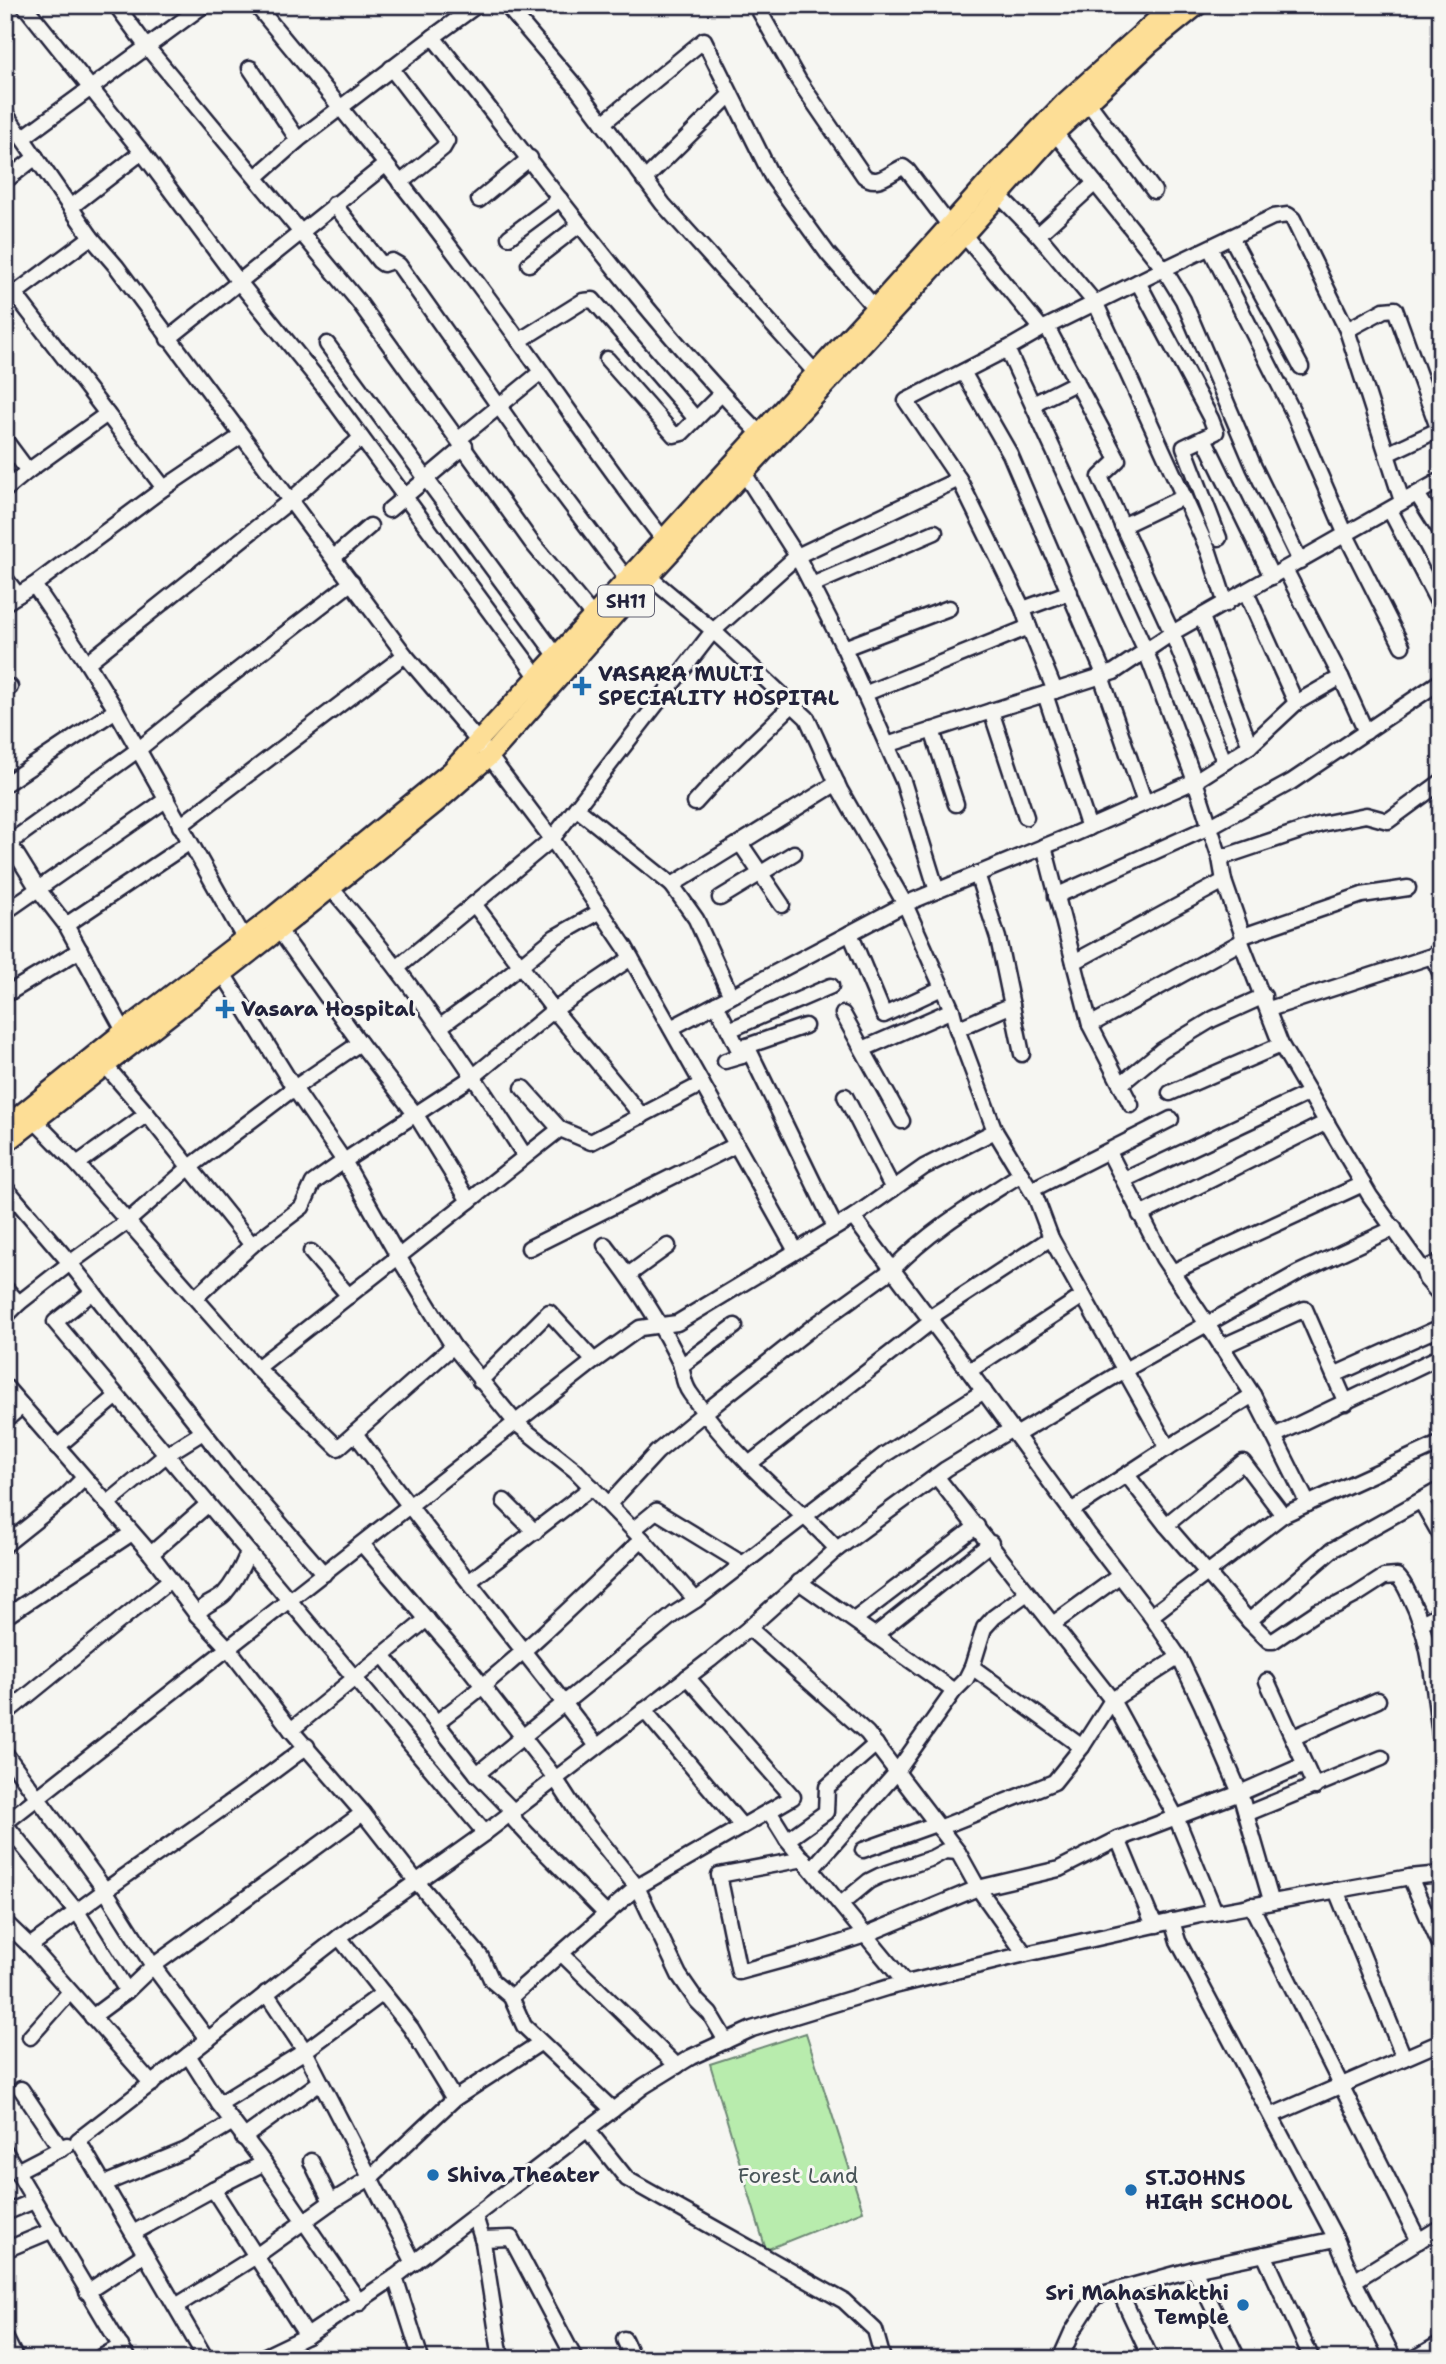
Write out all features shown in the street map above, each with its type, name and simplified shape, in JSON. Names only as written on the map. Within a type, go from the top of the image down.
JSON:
[{"type":"main road","name":"SH11","points":[[8,1130],[35,1121],[105,1065],[220,967],[244,939],[451,771],[592,615],[744,473],[1064,103],[1173,5]]},
{"type":"main road","name":"SH11","points":[[8,1130],[124,1031],[279,930],[490,756],[663,539],[875,308],[956,230],[999,195],[1087,101],[1198,5]]},
{"type":"street","points":[[24,5],[142,152],[239,282],[406,496],[537,676]]},
{"type":"street","points":[[116,5],[147,47],[378,326],[532,542],[592,615]]},
{"type":"street","points":[[24,137],[204,5]]},
{"type":"street","points":[[256,5],[340,106],[483,290],[663,539]]},
{"type":"street","points":[[256,177],[340,106],[477,5]]},
{"type":"street","points":[[506,5],[576,87],[670,212],[815,372]]},
{"type":"street","points":[[756,5],[799,80],[864,176],[876,181],[903,167],[908,170],[956,230],[1044,328],[1077,382],[1118,460],[1100,477],[1172,633],[1224,761]]},
{"type":"street","points":[[432,37],[530,158],[601,254],[721,394],[760,434]]},
{"type":"street","points":[[603,123],[704,40],[772,177],[828,254],[875,308]]},
{"type":"street","points":[[250,68],[298,140]]},
{"type":"street","points":[[391,68],[447,141],[443,148],[400,183]]},
{"type":"street","points":[[644,180],[730,95]]},
{"type":"street","points":[[1087,101],[1154,191]]},
{"type":"street","points":[[5,113],[92,237],[405,654],[490,756],[552,839],[631,958],[796,1251]]},
{"type":"street","points":[[1055,133],[1164,269],[1183,300],[1254,467],[1300,561]]},
{"type":"street","points":[[71,207],[142,152]]},
{"type":"street","points":[[5,181],[36,157]]},
{"type":"street","points":[[479,200],[530,158]]},
{"type":"street","points":[[168,339],[385,164]]},
{"type":"street","points":[[1038,235],[1094,183]]},
{"type":"street","points":[[999,195],[1038,235],[1097,304],[1209,552],[1226,604]]},
{"type":"street","points":[[509,237],[560,199]]},
{"type":"street","points":[[334,204],[379,261],[383,264],[392,261],[399,265],[534,456],[637,574],[713,631],[807,718],[837,783],[905,904],[952,1010],[995,1131],[1031,1190],[1051,1238],[1168,1448]]},
{"type":"street","points":[[1089,828],[1023,609],[959,479],[906,401],[1044,328],[1164,269],[1273,217],[1288,215],[1293,219],[1348,330],[1387,454],[1396,505],[1441,608]]},
{"type":"street","points":[[529,264],[579,225]]},
{"type":"street","points":[[92,237],[10,297],[164,488]]},
{"type":"street","points":[[1231,237],[1301,367]]},
{"type":"street","points":[[1210,248],[1292,410],[1346,535],[1402,646]]},
{"type":"street","points":[[1138,282],[1212,419],[1216,432],[1184,447],[1219,538]]},
{"type":"street","points":[[519,341],[583,300],[593,300],[696,419]]},
{"type":"street","points":[[1348,330],[1384,310],[1395,309],[1440,433],[1387,454]]},
{"type":"street","points":[[327,344],[556,655]]},
{"type":"street","points":[[1007,349],[1145,649],[1195,781],[1242,939],[1281,1045],[1363,1184],[1423,1270],[1426,1279],[1440,1294]]},
{"type":"street","points":[[607,359],[674,435],[682,433],[721,394]]},
{"type":"street","points":[[389,510],[425,480],[500,405],[541,372]]},
{"type":"street","points":[[963,372],[1010,454],[1070,592],[1102,675],[1145,803]]},
{"type":"street","points":[[1033,404],[1077,382]]},
{"type":"street","points":[[5,490],[107,414]]},
{"type":"street","points":[[5,578],[12,598],[241,436]]},
{"type":"street","points":[[87,663],[291,500],[361,438]]},
{"type":"street","points":[[1204,438],[1272,578]]},
{"type":"street","points":[[5,440],[28,471]]},
{"type":"street","points":[[744,473],[797,556],[844,648],[904,781],[937,891]]},
{"type":"street","points":[[397,968],[552,839],[713,631],[797,556],[959,479]]},
{"type":"street","points":[[887,746],[1114,672],[1172,633],[1441,480]]},
{"type":"street","points":[[1417,494],[1441,532]]},
{"type":"street","points":[[1122,526],[1184,496]]},
{"type":"street","points":[[334,557],[370,526]]},
{"type":"street","points":[[812,585],[935,532]]},
{"type":"street","points":[[1285,569],[1366,732]]},
{"type":"street","points":[[124,1031],[66,926],[38,889],[7,839],[139,749],[352,582]]},
{"type":"street","points":[[34,585],[116,710],[244,939]]},
{"type":"street","points":[[1023,609],[1070,592]]},
{"type":"street","points":[[1246,592],[1296,703]]},
{"type":"street","points":[[844,648],[949,608]]},
{"type":"street","points":[[1202,617],[1250,746]]},
{"type":"street","points":[[864,694],[1030,627]]},
{"type":"street","points":[[180,826],[405,654]]},
{"type":"street","points":[[671,1028],[905,904],[1195,781],[1250,746],[1296,703],[1340,677]]},
{"type":"street","points":[[1056,896],[1209,827],[1291,782],[1441,681]]},
{"type":"street","points":[[695,803],[792,705]]},
{"type":"street","points":[[5,784],[116,710]]},
{"type":"street","points":[[991,710],[1026,817]]},
{"type":"street","points":[[932,730],[956,804]]},
{"type":"street","points":[[1220,858],[1321,824],[1366,815],[1388,821],[1441,782]]},
{"type":"street","points":[[672,885],[837,783]]},
{"type":"street","points":[[5,912],[167,799]]},
{"type":"street","points":[[576,808],[672,885],[696,919],[731,996]]},
{"type":"street","points":[[66,926],[190,842]]},
{"type":"street","points":[[740,842],[782,905]]},
{"type":"street","points":[[1044,846],[1090,1026],[1131,1105]]},
{"type":"street","points":[[720,898],[794,853]]},
{"type":"street","points":[[977,874],[998,938],[1022,1054]]},
{"type":"street","points":[[1074,962],[1224,881]]},
{"type":"street","points":[[330,887],[371,933],[441,1026],[525,1156]]},
{"type":"street","points":[[1090,1026],[1242,939],[1362,895],[1408,888]]},
{"type":"street","points":[[474,904],[554,1010],[642,1116]]},
{"type":"street","points":[[441,1026],[555,937],[601,911]]},
{"type":"street","points":[[279,930],[360,1043],[416,1115],[469,1201]]},
{"type":"street","points":[[850,933],[884,1015],[942,988]]},
{"type":"street","points":[[5,996],[80,950]]},
{"type":"street","points":[[1121,1084],[1163,1050],[1213,1019],[1436,953],[1441,974]]},
{"type":"street","points":[[196,1297],[252,1245],[302,1207],[313,1183],[474,1076],[554,1010],[631,958]]},
{"type":"street","points":[[220,967],[294,1088],[344,1161],[453,1346],[516,1423],[575,1470],[638,1534],[696,1600]]},
{"type":"street","points":[[729,1030],[831,986]]},
{"type":"street","points":[[716,1004],[729,1030],[744,1051],[835,1227]]},
{"type":"street","points":[[957,1029],[1012,1005]]},
{"type":"street","points":[[863,1049],[952,1010]]},
{"type":"street","points":[[843,1014],[902,1121]]},
{"type":"street","points":[[725,1061],[805,1026]]},
{"type":"street","points":[[5,1317],[69,1262],[128,1221],[190,1167],[294,1088],[360,1043]]},
{"type":"street","points":[[1171,1093],[1281,1045]]},
{"type":"street","points":[[105,1065],[252,1245]]},
{"type":"street","points":[[523,1088],[560,1129],[591,1142],[702,1084]]},
{"type":"street","points":[[1124,1180],[1310,1093]]},
{"type":"street","points":[[845,1096],[893,1189]]},
{"type":"street","points":[[77,1164],[147,1114]]},
{"type":"street","points":[[1031,1190],[1171,1119]]},
{"type":"street","points":[[35,1121],[77,1164],[257,1368],[338,1448],[453,1346]]},
{"type":"street","points":[[1140,1215],[1327,1122]]},
{"type":"street","points":[[257,1368],[560,1129]]},
{"type":"street","points":[[127,1991],[78,1913],[5,1824],[594,1361],[640,1328],[677,1323],[853,1217],[925,1167],[995,1131]]},
{"type":"street","points":[[529,1248],[736,1145]]},
{"type":"street","points":[[1109,1152],[1172,1272],[1253,1395],[1308,1504]]},
{"type":"street","points":[[609,1504],[657,1452],[704,1413],[810,1329],[893,1269],[911,1250],[953,1218],[1021,1174]]},
{"type":"street","points":[[1172,1272],[1363,1184]]},
{"type":"street","points":[[5,1187],[69,1262],[203,1432],[324,1574]]},
{"type":"street","points":[[853,1217],[970,1371],[1179,1657],[1208,1716],[1240,1793],[1271,1900]]},
{"type":"street","points":[[17,2171],[78,2140],[339,1937],[485,1833],[749,1628],[837,1549],[936,1476],[1298,1273],[1394,1228]]},
{"type":"street","points":[[749,1464],[931,1319],[1051,1238]]},
{"type":"street","points":[[605,1245],[628,1275],[659,1327],[681,1366],[682,1378],[687,1388],[704,1413],[749,1464],[806,1515],[837,1549]]},
{"type":"street","points":[[628,1275],[668,1246]]},
{"type":"street","points":[[311,1252],[349,1296]]},
{"type":"street","points":[[1423,1270],[1441,1261]]},
{"type":"street","points":[[5,1288],[19,1303]]},
{"type":"street","points":[[93,1292],[55,1322],[485,1833]]},
{"type":"street","points":[[970,1371],[1083,1296]]},
{"type":"street","points":[[1221,1347],[1305,1309],[1346,1403]]},
{"type":"street","points":[[480,1381],[549,1312],[594,1361]]},
{"type":"street","points":[[681,1366],[735,1326]]},
{"type":"street","points":[[1334,1375],[1441,1327]]},
{"type":"street","points":[[1273,1436],[1441,1356]]},
{"type":"street","points":[[5,1387],[151,1554],[291,1730],[481,1957],[492,1980],[511,1997],[524,2026],[613,2110]]},
{"type":"street","points":[[477,1774],[674,1614],[696,1600],[884,1455],[984,1391]]},
{"type":"street","points":[[1071,1511],[1253,1395]]},
{"type":"street","points":[[57,1447],[116,1397]]},
{"type":"street","points":[[5,1421],[22,1406]]},
{"type":"street","points":[[107,1504],[166,1455],[203,1432]]},
{"type":"street","points":[[355,1433],[409,1507],[470,1581],[597,1746]]},
{"type":"street","points":[[1151,1616],[1283,1515],[1441,1443]]},
{"type":"street","points":[[1166,1525],[1243,1462],[1283,1515]]},
{"type":"street","points":[[1127,1475],[1166,1525],[1265,1639],[1273,1641],[1318,1611],[1337,1605],[1392,1575],[1397,1576],[1423,1622],[1431,1660],[1440,1732]]},
{"type":"street","points":[[936,1476],[1112,1700],[1176,1817],[1215,1912]]},
{"type":"street","points":[[5,1545],[64,1498],[84,1478]]},
{"type":"street","points":[[470,1581],[592,1488]]},
{"type":"street","points":[[1249,1621],[1332,1550],[1441,1489]]},
{"type":"street","points":[[504,1501],[535,1532]]},
{"type":"street","points":[[1421,1501],[1441,1536]]},
{"type":"street","points":[[151,1554],[207,1505]]},
{"type":"street","points":[[437,1722],[484,1687],[523,1653],[638,1534],[656,1511],[743,1564]]},
{"type":"street","points":[[853,1620],[977,1526]]},
{"type":"street","points":[[5,1617],[132,1533]]},
{"type":"street","points":[[362,1544],[484,1687],[555,1778],[579,1815],[637,1887],[680,1975],[697,2001],[710,2014],[726,2041]]},
{"type":"street","points":[[875,1635],[991,1544]]},
{"type":"street","points":[[197,1615],[203,1606],[223,1595],[242,1568],[248,1553]]},
{"type":"street","points":[[1053,1624],[1119,1576]]},
{"type":"street","points":[[5,1714],[170,1580]]},
{"type":"street","points":[[799,1582],[954,1691]]},
{"type":"street","points":[[1027,1593],[984,1628],[972,1667],[897,1773],[808,1864],[719,1875],[739,1972],[819,1951],[865,1935],[978,1888],[1059,1869],[1118,1839],[1240,1793],[1304,1765]]},
{"type":"street","points":[[1423,1622],[1441,1613]]},
{"type":"street","points":[[291,1730],[427,1619]]},
{"type":"street","points":[[749,1628],[867,1733],[958,1852],[978,1888],[1025,1954]]},
{"type":"street","points":[[383,1655],[477,1774],[513,1811],[515,1821],[606,1913]]},
{"type":"street","points":[[863,1850],[937,1826],[1054,1782],[1082,1747],[1112,1700],[1179,1657]]},
{"type":"street","points":[[972,1667],[1082,1747]]},
{"type":"street","points":[[511,1997],[637,1887],[793,1797],[687,1677]]},
{"type":"street","points":[[1267,1681],[1315,1787]]},
{"type":"street","points":[[1294,1737],[1378,1700]]},
{"type":"street","points":[[644,1710],[741,1825]]},
{"type":"street","points":[[788,1840],[826,1812],[827,1787],[876,1744]]},
{"type":"street","points":[[30,1946],[78,1913],[105,1890],[256,1787],[307,1746]]},
{"type":"street","points":[[5,1753],[105,1890],[153,1966],[208,2040]]},
{"type":"street","points":[[1246,1814],[1382,1758]]},
{"type":"street","points":[[769,1811],[788,1840],[905,1983]]},
{"type":"street","points":[[92,2017],[127,1991],[153,1966],[363,1813]]},
{"type":"street","points":[[1118,1839],[1150,1916],[1157,1925]]},
{"type":"street","points":[[841,1904],[879,1876],[945,1851],[958,1852]]},
{"type":"street","points":[[259,2359],[307,2336],[360,2303],[644,2086],[677,2066],[752,2029],[905,1983],[1025,1954],[1271,1900],[1441,1874]]},
{"type":"street","points":[[1410,1877],[1437,1929],[1441,1947]]},
{"type":"street","points":[[1336,1890],[1404,2058]]},
{"type":"street","points":[[1251,1905],[1419,2241]]},
{"type":"street","points":[[1172,1921],[1178,1941],[1273,2115],[1394,2359]]},
{"type":"street","points":[[7,1928],[30,1946],[152,2084]]},
{"type":"street","points":[[339,1937],[411,2028],[454,2099]]},
{"type":"street","points":[[562,1954],[677,2066]]},
{"type":"street","points":[[30,2037],[70,1992]]},
{"type":"street","points":[[266,1993],[305,2051],[414,2263]]},
{"type":"street","points":[[219,2104],[305,2051],[383,1993]]},
{"type":"street","points":[[1273,2115],[1441,2042]]},
{"type":"street","points":[[176,2306],[256,2256],[331,2202],[370,2178],[454,2099],[540,2043]]},
{"type":"street","points":[[188,2055],[219,2104],[264,2163],[360,2303]]},
{"type":"street","points":[[243,2138],[320,2082]]},
{"type":"street","points":[[21,2089],[61,2149]]},
{"type":"street","points":[[104,2184],[186,2150],[233,2122]]},
{"type":"street","points":[[587,2129],[628,2179],[844,2301],[875,2330],[883,2359]]},
{"type":"street","points":[[78,2140],[206,2359]]},
{"type":"street","points":[[5,2151],[124,2353],[98,2359]]},
{"type":"street","points":[[312,2161],[331,2202]]},
{"type":"street","points":[[133,2233],[264,2163]]},
{"type":"street","points":[[213,2189],[307,2336]]},
{"type":"street","points":[[5,2213],[34,2201]]},
{"type":"street","points":[[475,2216],[482,2239],[501,2359]]},
{"type":"street","points":[[1354,2281],[1441,2227]]},
{"type":"street","points":[[5,2250],[53,2230]]},
{"type":"street","points":[[482,2239],[511,2238],[575,2359]]},
{"type":"street","points":[[1060,2359],[1095,2296],[1194,2269],[1336,2239]]},
{"type":"street","points":[[87,2292],[145,2254]]},
{"type":"street","points":[[1265,2254],[1312,2359]]},
{"type":"street","points":[[1194,2269],[1238,2359]]},
{"type":"street","points":[[396,2277],[419,2358]]},
{"type":"street","points":[[1119,2290],[1151,2359]]},
{"type":"street","points":[[5,2337],[14,2358]]},
{"type":"street","points":[[624,2339],[633,2359]]},
{"type":"street","points":[[1068,2341],[1075,2359]]},
{"type":"street","points":[[1414,2359],[1441,2343]]},
{"type":"green space","name":"Forest Land","points":[[806,2033],[863,2211],[766,2250],[710,2064]]},
{"type":"place","name":"VASARA MULTI SPECIALITY HOSPITAL","points":[[582,686]]},
{"type":"place","name":"Vasara Hospital","points":[[225,1009]]},
{"type":"place","name":"Shiva Theater","points":[[433,2175]]},
{"type":"place","name":"ST.JOHNS HIGH SCHOOL","points":[[1131,2190]]},
{"type":"place","name":"Sri Mahashakthi Temple","points":[[1243,2305]]}]
